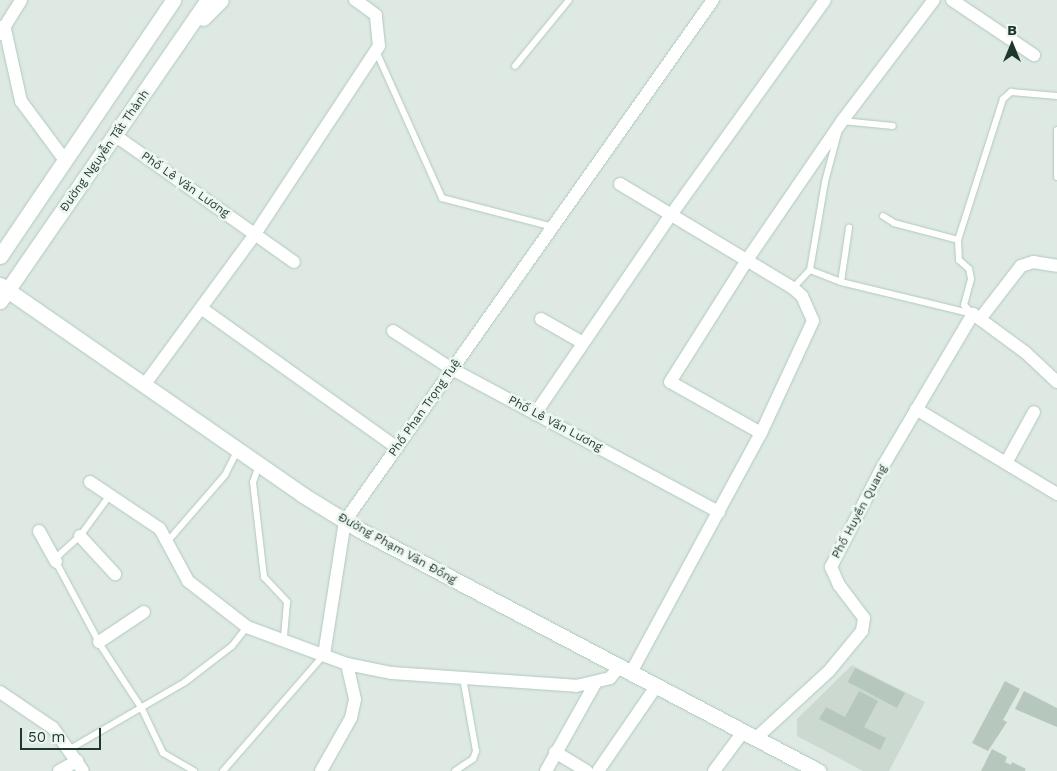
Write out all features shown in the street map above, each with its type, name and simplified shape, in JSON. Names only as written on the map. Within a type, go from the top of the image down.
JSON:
[{"type":"street","points":[[21,0],[2,30],[21,101],[64,160]]},
{"type":"street","points":[[158,21],[167,0]]},
{"type":"street","points":[[0,256],[173,0]]},
{"type":"street","name":"Đường Nguyễn Tất Thành","points":[[3,292],[116,136],[208,0]]},
{"type":"street","points":[[182,38],[221,0]]},
{"type":"street","points":[[145,384],[255,234],[376,50],[380,30],[376,15],[355,0]]},
{"type":"street","name":"Phố Phan Trọng Tuệ","points":[[345,521],[713,0]]},
{"type":"street","points":[[535,414],[671,214],[825,0]]},
{"type":"street","points":[[761,433],[670,382],[747,260],[842,121],[934,0]]},
{"type":"street","points":[[952,0],[1034,55]]},
{"type":"street","name":"Phố Lê Văn Lương","points":[[116,136],[294,262]]},
{"type":"street","points":[[90,482],[160,529],[188,581],[247,627],[348,664],[392,673],[576,686],[610,678],[624,671],[719,512],[761,433],[813,321],[802,296],[793,288],[620,184]]},
{"type":"street","name":"Phố Huyền Quang","points":[[749,736],[829,671],[862,631],[864,618],[839,585],[831,567],[916,409],[977,317],[1021,266],[1033,262],[1057,266]]},
{"type":"street","name":"Đường Phạm Văn Đồng","points":[[3,292],[145,384],[345,521],[656,688],[818,771]]},
{"type":"street","points":[[201,308],[397,448]]},
{"type":"street","points":[[977,317],[1025,352],[1057,382]]},
{"type":"street","points":[[542,319],[584,343]]},
{"type":"street","name":"Phố Lê Văn Lương","points":[[393,331],[452,369],[719,512]]},
{"type":"street","points":[[916,409],[1057,494]]},
{"type":"street","points":[[1006,463],[1034,412]]},
{"type":"street","points":[[324,655],[345,521]]},
{"type":"street","points":[[39,530],[56,562]]},
{"type":"street","points":[[80,536],[115,574]]},
{"type":"street","points":[[99,642],[144,612]]},
{"type":"street","points":[[321,771],[351,718],[355,699],[348,664]]},
{"type":"street","points":[[546,771],[596,682]]},
{"type":"street","points":[[598,771],[656,688]]},
{"type":"street","points":[[0,692],[53,728],[70,749],[80,766],[59,771]]},
{"type":"street","points":[[714,771],[749,736]]},
{"type":"street","points":[[555,752],[587,771]]},
{"type":"lane","points":[[515,66],[569,0]]},
{"type":"lane","points":[[376,50],[442,198],[553,227]]},
{"type":"lane","points":[[977,317],[964,305],[971,279],[969,269],[959,260],[958,240],[1003,100],[1011,92],[1057,96]]},
{"type":"lane","points":[[793,288],[810,270],[825,182],[842,121],[893,126]]},
{"type":"lane","points":[[1057,130],[1057,177]]},
{"type":"lane","points":[[883,216],[894,224],[958,240]]},
{"type":"lane","points":[[841,282],[849,228]]},
{"type":"lane","points":[[810,270],[841,282],[977,317]]},
{"type":"lane","points":[[166,542],[225,475],[238,449]]},
{"type":"lane","points":[[260,464],[253,482],[264,577],[287,602],[284,640]]},
{"type":"lane","points":[[110,495],[80,536],[59,555],[56,562],[99,642],[142,709],[163,753],[194,771]]},
{"type":"lane","points":[[70,749],[142,709],[232,646],[247,627]]},
{"type":"lane","points":[[222,771],[324,655]]},
{"type":"lane","points":[[455,771],[473,759],[476,751],[463,678]]},
{"type":"shaded area","points":[[852,665],[925,702],[889,771],[863,771],[797,736],[797,719]]},
{"type":"building","points":[[855,668],[905,693],[897,708],[848,682]]},
{"type":"building","points":[[1005,681],[1020,689],[1003,720],[1007,722],[988,751],[972,743]]},
{"type":"building","points":[[859,691],[878,701],[864,727],[886,738],[880,750],[819,719],[826,707],[845,717]]},
{"type":"building","points":[[1024,691],[1057,708],[1057,727],[1015,709]]},
{"type":"building","points":[[992,749],[1007,757],[1005,762],[1011,765],[1012,762],[1026,769],[1025,771],[981,771]]}]
